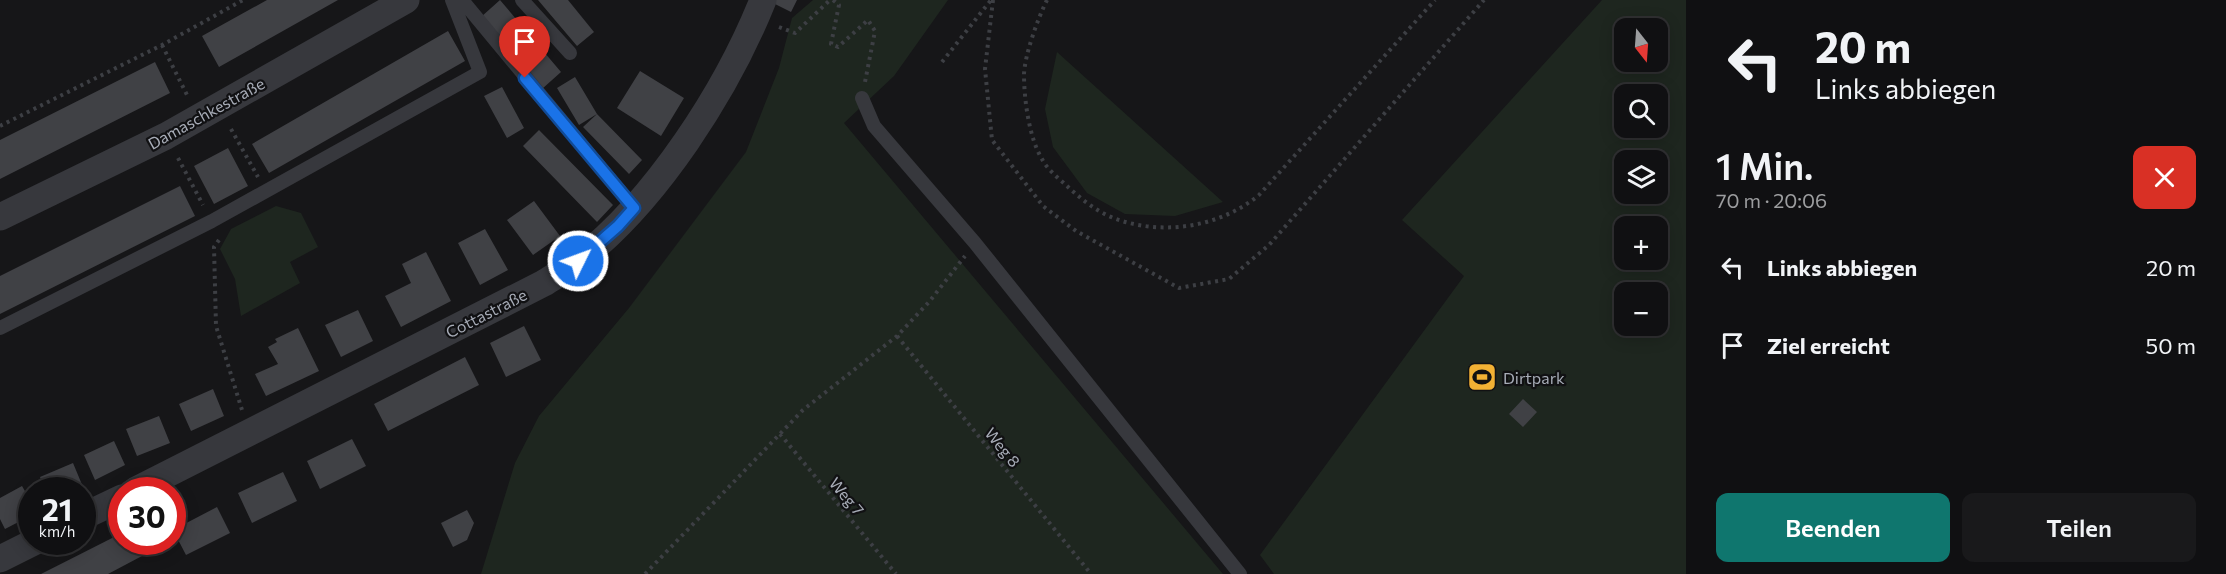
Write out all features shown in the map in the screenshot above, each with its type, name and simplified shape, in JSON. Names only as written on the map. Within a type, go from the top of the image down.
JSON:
[{"type":"street","name":"Damaschkestraße","points":[[0,217],[166,136],[406,0]]},
{"type":"street","name":"Cottastraße","points":[[162,477],[543,283],[578,261],[618,226],[672,162],[717,93],[756,19],[763,0]]},
{"type":"street","points":[[0,559],[18,550]]},
{"type":"lane","points":[[0,328],[212,220],[480,72],[452,0]]},
{"type":"lane","points":[[462,0],[634,208]]},
{"type":"lane","points":[[522,0],[570,53]]},
{"type":"lane","points":[[862,98],[874,126],[975,243],[1240,574]]},
{"type":"path","points":[[0,126],[162,45],[243,0]]},
{"type":"path","points":[[795,33],[831,0],[839,5],[831,44],[838,47],[868,20],[875,31],[862,98]]},
{"type":"path","points":[[992,0],[985,69],[992,140],[1043,206],[1076,231],[1179,288],[1229,279],[1269,245],[1484,0]]},
{"type":"path","points":[[942,62],[992,0]]},
{"type":"path","points":[[1047,0],[1037,20],[1024,73],[1032,139],[1042,161],[1084,202],[1115,218],[1159,228],[1190,226],[1244,208],[1436,0]]},
{"type":"path","points":[[162,45],[266,190]]},
{"type":"path","points":[[166,136],[221,236],[214,247],[216,326],[251,433]]},
{"type":"path","points":[[645,574],[803,410],[897,336],[929,302],[975,243]]},
{"type":"path","name":"Weg 8","points":[[897,336],[1091,574]]},
{"type":"path","name":"Weg 7","points":[[780,434],[896,574]]},
{"type":"shaded area","points":[[813,0],[948,0],[894,76],[844,123],[1223,574],[481,574],[515,463],[539,416],[629,308],[746,152],[779,68],[792,18]]},
{"type":"shaded area","points":[[1602,0],[1686,0],[1686,574],[1274,574],[1260,555],[1464,276],[1402,220]]},
{"type":"shaded area","points":[[1057,52],[1223,202],[1175,216],[1125,214],[1087,193],[1053,147],[1045,109]]},
{"type":"shaded area","points":[[276,206],[301,213],[318,247],[290,262],[300,283],[241,316],[235,279],[220,249],[231,229]]},
{"type":"building","points":[[267,0],[338,0],[219,67],[202,36]]},
{"type":"building","points":[[500,0],[561,72],[542,89],[481,17]]},
{"type":"building","points":[[538,0],[568,0],[594,32],[577,46]]},
{"type":"building","points":[[774,0],[797,0],[791,12],[773,3]]},
{"type":"building","points":[[448,31],[465,61],[269,173],[252,144]]},
{"type":"building","points":[[155,62],[170,93],[0,179],[0,140]]},
{"type":"building","points":[[640,71],[684,98],[661,136],[617,108]]},
{"type":"building","points":[[575,77],[597,114],[579,125],[557,88]]},
{"type":"building","points":[[502,87],[524,128],[507,138],[484,96]]},
{"type":"building","points":[[597,114],[642,160],[629,174],[583,127]]},
{"type":"building","points":[[539,130],[613,205],[597,222],[523,146]]},
{"type":"building","points":[[228,148],[248,186],[214,204],[194,166]]},
{"type":"building","points":[[180,186],[195,216],[0,314],[0,276]]},
{"type":"building","points":[[534,201],[560,236],[533,255],[507,220]]},
{"type":"building","points":[[485,229],[508,270],[480,285],[458,243]]},
{"type":"building","points":[[426,252],[451,301],[401,327],[385,296],[411,283],[402,264]]},
{"type":"building","points":[[358,310],[373,341],[341,357],[325,325]]},
{"type":"building","points":[[524,326],[541,360],[506,377],[490,343]]},
{"type":"building","points":[[298,328],[319,371],[266,396],[255,374],[278,364],[268,347],[277,342],[275,339]]},
{"type":"building","points":[[465,357],[479,385],[388,431],[374,404]]},
{"type":"building","points":[[213,389],[224,416],[191,431],[179,404]]},
{"type":"building","points":[[1523,399],[1537,412],[1523,427],[1509,414]]},
{"type":"building","points":[[159,416],[170,443],[137,456],[126,429]]},
{"type":"building","points":[[352,439],[366,466],[320,489],[307,461]]},
{"type":"building","points":[[114,441],[125,465],[96,480],[84,455]]},
{"type":"building","points":[[73,463],[79,477],[40,477]]},
{"type":"building","points":[[283,472],[297,501],[252,523],[238,493]]},
{"type":"building","points":[[18,488],[18,522],[5,529],[0,519],[0,498]]},
{"type":"building","points":[[217,507],[230,533],[186,555],[186,523]]},
{"type":"building","points":[[467,510],[474,523],[467,540],[453,547],[441,523]]},
{"type":"building","points":[[108,540],[108,555],[142,556],[108,574],[41,574],[79,555],[96,555],[96,546]]},
{"type":"place","name":"Dirtpark","points":[[1482,377]]},
{"type":"route","points":[[525,78],[634,208],[618,226],[578,261]]}]
